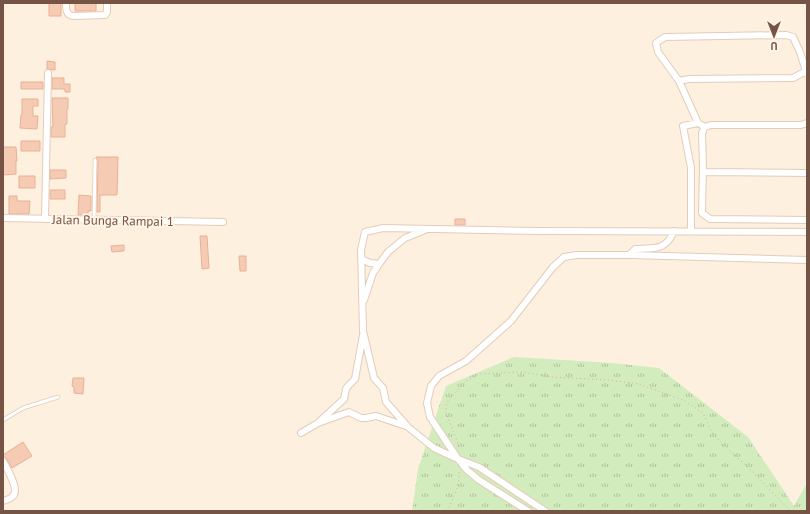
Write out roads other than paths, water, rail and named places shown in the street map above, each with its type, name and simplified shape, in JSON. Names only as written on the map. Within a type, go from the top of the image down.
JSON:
[{"type":"street","points":[[66,3],[67,13],[71,16],[105,15],[107,12],[107,3]]},
{"type":"street","points":[[679,81],[689,79],[793,78],[807,73],[800,52],[793,38],[786,35],[665,37],[656,43],[658,52],[679,81],[698,123],[704,127],[711,125],[801,125],[807,123]]},
{"type":"street","points":[[45,219],[48,72]]},
{"type":"street","points":[[690,231],[690,168],[683,126],[698,123]]},
{"type":"street","points":[[704,127],[702,133],[702,213],[710,219],[807,220]]},
{"type":"street","points":[[703,172],[807,173]]},
{"type":"street","name":"Jalan Bunga Rampai 1","points":[[3,218],[223,222]]},
{"type":"street","points":[[545,511],[479,467],[434,448],[408,427],[386,402],[383,388],[374,378],[363,331],[361,250],[365,232],[383,228],[536,231],[807,232]]},
{"type":"street","points":[[362,306],[374,273],[388,252],[405,238],[428,229]]},
{"type":"street","points":[[629,255],[635,249],[659,248],[671,239],[674,231]]},
{"type":"street","points":[[528,511],[467,470],[430,417],[427,403],[431,386],[439,376],[466,361],[511,320],[553,267],[564,257],[577,255],[629,255],[807,260]]},
{"type":"street","points":[[361,259],[370,263],[379,264]]},
{"type":"street","points":[[318,423],[344,399],[348,386],[355,379],[363,331]]},
{"type":"street","points":[[301,433],[318,423],[349,412],[361,418],[376,416],[408,427]]},
{"type":"street","points":[[3,461],[15,490],[13,497],[3,501]]},
{"type":"lane","points":[[94,220],[95,160]]},
{"type":"lane","points":[[3,420],[23,408],[58,397]]}]
